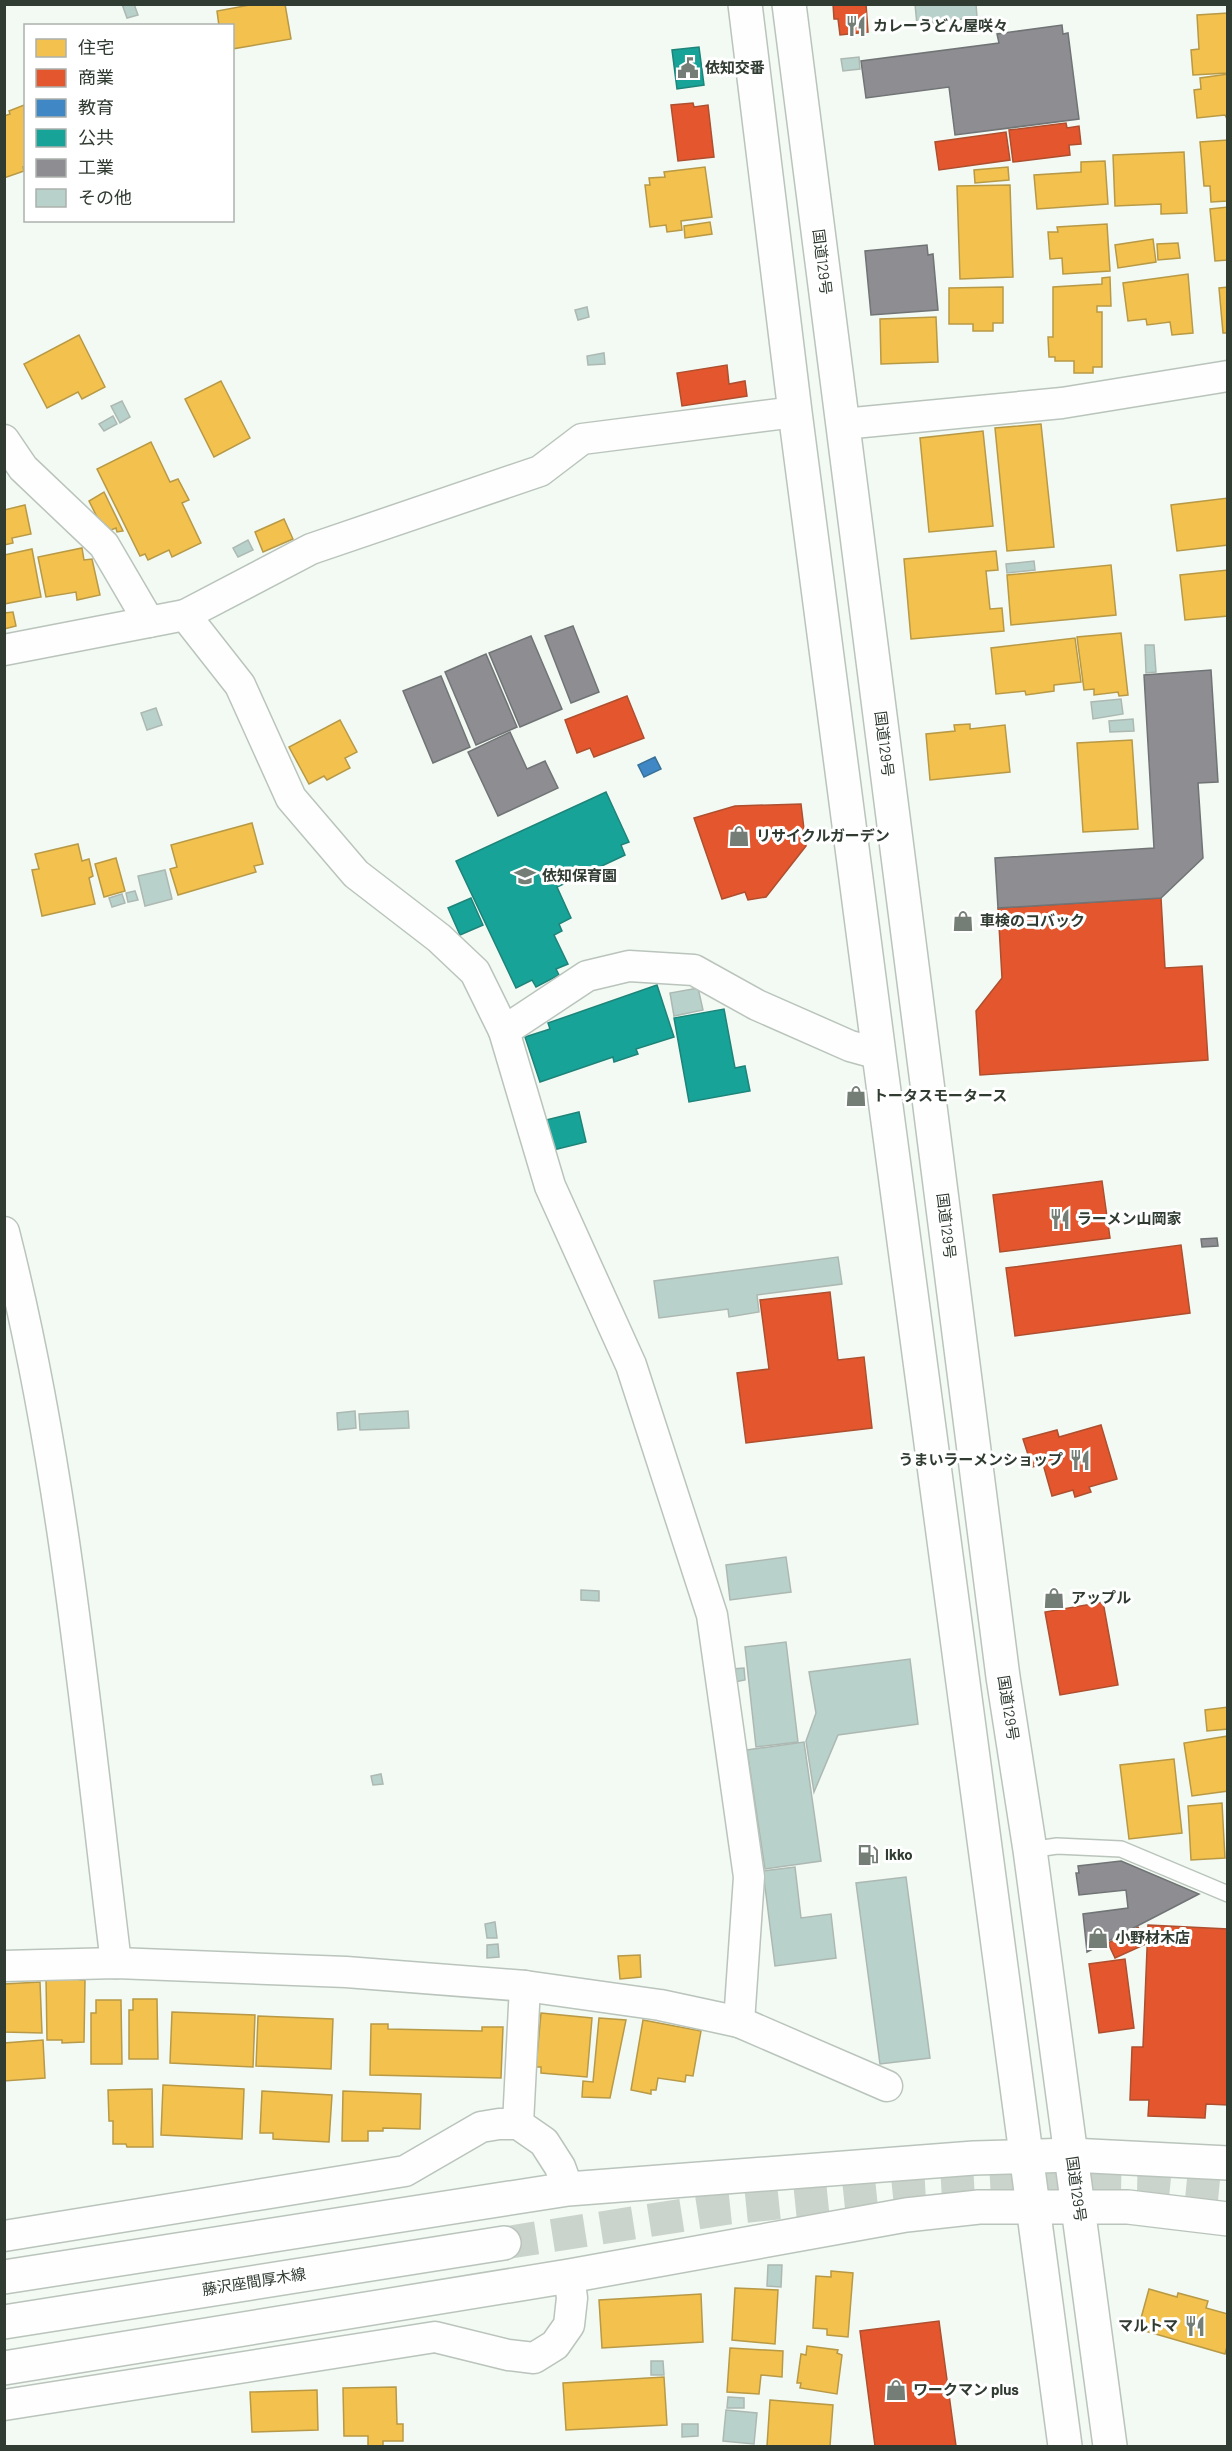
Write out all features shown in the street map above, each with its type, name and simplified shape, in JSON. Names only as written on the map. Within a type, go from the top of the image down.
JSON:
[{"type":"main road","points":[[745,4],[795,412],[879,1054],[1065,2446]]},
{"type":"main road","name":"国道129号","points":[[789,4],[1003,1677],[1030,1850],[1110,2446]]},
{"type":"main road","points":[[4,2277],[568,2190],[963,2158],[1071,2155],[1227,2163]]},
{"type":"main road","points":[[4,2367],[569,2276],[906,2215],[979,2207],[1128,2207],[1227,2219]]},
{"type":"main road","name":"藤沢座間厚木線","points":[[4,2322],[504,2243]]},
{"type":"street","points":[[843,423],[1062,403],[1227,376]]},
{"type":"street","points":[[4,650],[185,615],[312,549],[540,471],[582,439],[795,412]]},
{"type":"street","points":[[4,440],[22,468],[104,544],[150,622]]},
{"type":"street","points":[[185,615],[240,685],[291,798],[356,874],[440,938],[475,972],[504,1031],[550,1186],[632,1365],[712,1616],[749,1877],[740,2022]]},
{"type":"street","points":[[504,1031],[587,976],[629,966],[694,970],[758,1005],[850,1046],[879,1054]]},
{"type":"street","points":[[4,1232],[20,1294],[60,1505],[116,1963]]},
{"type":"street","points":[[4,1965],[116,1963],[346,1972],[525,1986],[660,2005],[740,2022],[887,2086]]},
{"type":"street","points":[[518,2124],[525,1986]]},
{"type":"street","points":[[4,2236],[405,2170],[481,2127],[518,2124],[544,2142],[560,2167],[568,2190]]},
{"type":"street","points":[[4,2405],[435,2337],[508,2355],[534,2358],[555,2345],[569,2325],[572,2298],[569,2276]]},
{"type":"lane","points":[[1030,1850],[1057,1846],[1121,1849],[1227,1894]]},
{"type":"building: 住宅","points":[[255,4],[285,4],[291,39],[234,49],[234,24],[219,24],[217,11]]},
{"type":"building: 住宅","points":[[1228,13],[1228,73],[1193,75],[1191,50],[1199,49],[1197,15]]},
{"type":"building: 住宅","points":[[1228,74],[1228,121],[1225,115],[1197,118],[1194,90],[1201,89],[1200,78]]},
{"type":"building: 住宅","points":[[24,105],[24,171],[4,178],[4,116],[10,114],[9,111]]},
{"type":"building: 住宅","points":[[1228,140],[1228,201],[1211,202],[1210,186],[1204,186],[1200,142]]},
{"type":"building: 住宅","points":[[1184,152],[1187,213],[1161,214],[1161,204],[1115,206],[1113,155]]},
{"type":"building: 住宅","points":[[1105,161],[1108,204],[1037,209],[1034,175],[1081,172],[1081,162]]},
{"type":"building: 住宅","points":[[705,167],[712,217],[681,221],[682,230],[667,232],[666,225],[650,227],[645,185],[650,185],[649,178],[665,177],[664,172]]},
{"type":"building: 住宅","points":[[1008,167],[1009,180],[975,183],[974,170]]},
{"type":"building: 住宅","points":[[1010,185],[1013,277],[960,279],[957,186]]},
{"type":"building: 住宅","points":[[1228,207],[1228,260],[1215,261],[1210,209]]},
{"type":"building: 住宅","points":[[710,222],[712,234],[685,238],[684,226]]},
{"type":"building: 住宅","points":[[1107,224],[1110,271],[1063,274],[1062,258],[1050,259],[1048,232],[1058,232],[1057,227]]},
{"type":"building: 住宅","points":[[1153,239],[1156,262],[1118,268],[1115,245]]},
{"type":"building: 住宅","points":[[1178,243],[1180,258],[1158,260],[1157,244]]},
{"type":"building: 住宅","points":[[1188,274],[1193,333],[1172,335],[1170,322],[1147,325],[1146,319],[1128,321],[1123,283]]},
{"type":"building: 住宅","points":[[1110,277],[1111,306],[1097,306],[1097,312],[1102,312],[1102,367],[1093,367],[1093,373],[1074,373],[1074,361],[1055,361],[1055,357],[1049,357],[1048,337],[1053,337],[1053,287],[1102,284],[1102,278]]},
{"type":"building: 住宅","points":[[1003,287],[1003,323],[993,323],[993,331],[973,331],[973,324],[949,324],[949,288]]},
{"type":"building: 住宅","points":[[1228,287],[1228,333],[1223,333],[1219,288]]},
{"type":"building: 住宅","points":[[936,317],[938,362],[881,364],[880,319]]},
{"type":"building: 住宅","points":[[79,335],[105,387],[82,399],[78,392],[47,408],[24,364]]},
{"type":"building: 住宅","points":[[221,381],[250,438],[214,457],[185,399]]},
{"type":"building: 住宅","points":[[1041,424],[1054,547],[1007,551],[995,428]]},
{"type":"building: 住宅","points":[[983,431],[993,526],[929,532],[920,438]]},
{"type":"building: 住宅","points":[[151,442],[170,482],[178,479],[189,500],[182,503],[201,543],[172,557],[169,550],[148,560],[145,554],[140,556],[97,469]]},
{"type":"building: 住宅","points":[[104,492],[123,531],[117,532],[116,528],[111,530],[97,517],[89,501]]},
{"type":"building: 住宅","points":[[1228,498],[1228,545],[1177,551],[1171,505]]},
{"type":"building: 住宅","points":[[25,505],[31,534],[12,538],[13,543],[4,545],[4,510]]},
{"type":"building: 住宅","points":[[284,519],[293,539],[263,552],[255,532]]},
{"type":"building: 住宅","points":[[82,548],[84,560],[92,559],[100,595],[77,600],[76,592],[46,597],[38,557]]},
{"type":"building: 住宅","points":[[32,549],[41,597],[4,604],[4,555]]},
{"type":"building: 住宅","points":[[996,551],[998,570],[986,571],[990,609],[1002,608],[1004,631],[911,639],[904,559]]},
{"type":"building: 住宅","points":[[1111,565],[1116,615],[1011,625],[1007,575]]},
{"type":"building: 住宅","points":[[1228,570],[1228,616],[1185,620],[1180,575]]},
{"type":"building: 住宅","points":[[13,612],[16,626],[4,629],[4,613]]},
{"type":"building: 住宅","points":[[1121,633],[1128,695],[1119,696],[1118,692],[1094,695],[1094,689],[1084,690],[1077,637]]},
{"type":"building: 住宅","points":[[1075,638],[1081,682],[1054,685],[1054,691],[1026,695],[1025,691],[996,694],[991,648]]},
{"type":"building: 住宅","points":[[340,720],[357,752],[345,758],[350,768],[327,780],[324,776],[309,784],[289,747]]},
{"type":"building: 住宅","points":[[970,724],[970,729],[1005,725],[1010,772],[930,780],[926,734],[955,731],[954,725]]},
{"type":"building: 住宅","points":[[1132,740],[1138,829],[1083,832],[1077,743]]},
{"type":"building: 住宅","points":[[252,823],[263,864],[254,866],[256,872],[178,895],[170,869],[177,867],[171,845]]},
{"type":"building: 住宅","points":[[78,844],[82,861],[89,859],[93,876],[89,878],[95,904],[42,916],[32,870],[39,869],[35,854]]},
{"type":"building: 住宅","points":[[116,858],[125,891],[104,897],[95,864]]},
{"type":"building: 住宅","points":[[1228,1707],[1228,1729],[1207,1731],[1205,1710]]},
{"type":"building: 住宅","points":[[1228,1736],[1228,1791],[1192,1796],[1184,1743]]},
{"type":"building: 住宅","points":[[1174,1759],[1182,1833],[1129,1839],[1120,1765]]},
{"type":"building: 住宅","points":[[1222,1803],[1225,1858],[1191,1860],[1188,1806]]},
{"type":"building: 住宅","points":[[640,1955],[641,1977],[620,1979],[618,1956]]},
{"type":"building: 住宅","points":[[80,1972],[80,1980],[85,1980],[84,2042],[62,2043],[62,2040],[47,2040],[46,1978]]},
{"type":"building: 住宅","points":[[40,1982],[42,2033],[4,2032],[4,1984]]},
{"type":"building: 住宅","points":[[133,1999],[157,1999],[158,2059],[129,2059],[129,2010],[133,2010]]},
{"type":"building: 住宅","points":[[96,2000],[121,2000],[122,2064],[91,2064],[91,2013],[96,2013]]},
{"type":"building: 住宅","points":[[172,2012],[255,2015],[253,2067],[170,2063]]},
{"type":"building: 住宅","points":[[541,2013],[592,2018],[587,2077],[541,2073],[541,2067],[536,2067]]},
{"type":"building: 住宅","points":[[258,2016],[333,2019],[331,2069],[256,2066]]},
{"type":"building: 住宅","points":[[599,2018],[626,2020],[610,2098],[582,2097],[583,2081],[593,2082]]},
{"type":"building: 住宅","points":[[643,2020],[701,2031],[693,2076],[686,2075],[685,2082],[658,2078],[656,2090],[651,2090],[651,2094],[631,2090]]},
{"type":"building: 住宅","points":[[371,2024],[388,2024],[388,2029],[482,2031],[482,2027],[503,2027],[501,2078],[370,2075]]},
{"type":"building: 住宅","points":[[43,2040],[45,2078],[4,2081],[4,2043]]},
{"type":"building: 住宅","points":[[163,2085],[244,2089],[242,2139],[161,2135]]},
{"type":"building: 住宅","points":[[152,2089],[153,2147],[127,2147],[126,2144],[113,2144],[113,2121],[109,2121],[108,2090]]},
{"type":"building: 住宅","points":[[262,2091],[332,2095],[329,2142],[273,2139],[273,2133],[260,2133]]},
{"type":"building: 住宅","points":[[343,2091],[421,2094],[420,2129],[383,2128],[383,2131],[368,2131],[368,2141],[342,2141]]},
{"type":"building: 住宅","points":[[831,2271],[853,2273],[848,2337],[827,2335],[827,2329],[813,2328],[816,2276],[831,2277]]},
{"type":"building: 住宅","points":[[735,2288],[778,2290],[775,2344],[732,2340]]},
{"type":"building: 住宅","points":[[1149,2289],[1177,2297],[1178,2293],[1208,2301],[1206,2308],[1228,2314],[1228,2343],[1225,2354],[1138,2329]]},
{"type":"building: 住宅","points":[[701,2294],[703,2342],[602,2348],[599,2300]]},
{"type":"building: 住宅","points":[[807,2346],[838,2350],[837,2353],[842,2355],[837,2394],[800,2388],[801,2383],[797,2383],[801,2354],[806,2355]]},
{"type":"building: 住宅","points":[[730,2348],[783,2351],[782,2377],[761,2375],[759,2394],[727,2392]]},
{"type":"building: 住宅","points":[[664,2377],[667,2425],[566,2430],[563,2383]]},
{"type":"building: 住宅","points":[[396,2387],[397,2424],[403,2424],[403,2441],[383,2441],[383,2446],[368,2446],[368,2436],[344,2436],[343,2388]]},
{"type":"building: 住宅","points":[[317,2390],[318,2430],[252,2432],[250,2392]]},
{"type":"building: 住宅","points":[[770,2400],[833,2405],[830,2446],[767,2446]]},
{"type":"building: 商業","points":[[833,4],[866,4],[868,32],[840,35],[838,19],[834,19]]},
{"type":"building: 商業","points":[[693,103],[694,107],[708,105],[714,157],[678,161],[671,105]]},
{"type":"building: 商業","points":[[1066,123],[1067,128],[1079,126],[1081,144],[1069,145],[1070,155],[1013,162],[1009,130]]},
{"type":"building: 商業","points":[[1006,132],[1010,160],[939,170],[935,142]]},
{"type":"building: 商業","points":[[727,365],[729,384],[745,381],[747,396],[682,406],[677,373]]},
{"type":"building: 商業","points":[[627,696],[644,738],[594,757],[590,748],[577,753],[565,720]]},
{"type":"building: 商業","points":[[801,804],[806,846],[766,897],[748,900],[745,892],[722,899],[694,818],[735,806]]},
{"type":"building: 商業","points":[[1161,898],[1165,968],[1202,966],[1208,1060],[980,1075],[976,1011],[1002,978],[998,908]]},
{"type":"building: 商業","points":[[1102,1181],[1110,1238],[1000,1252],[993,1195]]},
{"type":"building: 商業","points":[[1181,1245],[1190,1313],[1015,1336],[1006,1268]]},
{"type":"building: 商業","points":[[830,1292],[838,1360],[864,1357],[872,1428],[746,1443],[737,1373],[769,1369],[760,1300]]},
{"type":"building: 商業","points":[[1101,1425],[1117,1479],[1089,1487],[1091,1492],[1075,1497],[1073,1490],[1052,1496],[1043,1464],[1032,1467],[1023,1439],[1057,1430],[1059,1437]]},
{"type":"building: 商業","points":[[1103,1602],[1118,1685],[1060,1695],[1045,1612]]},
{"type":"building: 商業","points":[[1148,1925],[1228,1929],[1228,2105],[1206,2104],[1205,2118],[1148,2116],[1149,2100],[1130,2100],[1132,2047],[1143,2047]]},
{"type":"building: 商業","points":[[1138,1927],[1146,1944],[1115,1958],[1108,1943]]},
{"type":"building: 商業","points":[[1125,1959],[1134,2028],[1099,2033],[1089,1964]]},
{"type":"building: 商業","points":[[939,2321],[956,2446],[875,2446],[860,2331]]},
{"type":"building: 教育","points":[[655,757],[661,769],[644,777],[638,765]]},
{"type":"building: 公共","name":"依知交番","points":[[699,47],[704,85],[677,89],[672,50]]},
{"type":"building: 公共","points":[[606,792],[629,842],[621,845],[625,855],[557,887],[571,918],[559,924],[562,931],[554,935],[568,964],[556,969],[559,975],[536,987],[532,980],[516,988],[456,861]]},
{"type":"building: 公共","points":[[471,898],[483,925],[460,935],[448,908]]},
{"type":"building: 公共","points":[[657,985],[674,1037],[636,1049],[638,1054],[614,1062],[613,1057],[540,1082],[525,1037],[550,1029],[548,1023]]},
{"type":"building: 公共","points":[[724,1009],[735,1068],[745,1066],[750,1091],[689,1102],[674,1018]]},
{"type":"building: 公共","points":[[579,1112],[586,1142],[553,1150],[546,1120]]},
{"type":"building: 工業","points":[[1062,25],[1063,34],[1068,33],[1079,119],[955,135],[949,87],[866,98],[861,61],[999,43],[997,34]]},
{"type":"building: 工業","points":[[927,245],[928,255],[933,254],[938,310],[871,315],[865,251]]},
{"type":"building: 工業","points":[[573,626],[599,692],[571,703],[545,636]]},
{"type":"building: 工業","points":[[531,636],[562,709],[520,727],[489,653]]},
{"type":"building: 工業","points":[[486,654],[517,727],[476,745],[445,672]]},
{"type":"building: 工業","points":[[1211,670],[1218,782],[1198,783],[1203,858],[1161,898],[998,908],[995,858],[1154,848],[1144,675]]},
{"type":"building: 工業","points":[[441,676],[470,747],[433,763],[403,691]]},
{"type":"building: 工業","points":[[510,732],[527,769],[545,761],[558,788],[498,816],[468,752]]},
{"type":"building: 工業","points":[[1217,1238],[1218,1246],[1202,1247],[1201,1239]]},
{"type":"building: 工業","points":[[1121,1861],[1199,1894],[1087,1952],[1083,1914],[1128,1908],[1126,1890],[1079,1895],[1076,1873],[1079,1873],[1078,1866]]},
{"type":"building: その他","points":[[122,4],[134,4],[138,15],[127,18]]},
{"type":"building: その他","points":[[915,4],[976,4],[977,17],[917,25]]},
{"type":"building: その他","points":[[859,57],[860,69],[843,71],[841,59]]},
{"type":"building: その他","points":[[587,307],[589,317],[578,320],[575,310]]},
{"type":"building: その他","points":[[604,353],[605,364],[588,365],[587,356]]},
{"type":"building: その他","points":[[122,401],[130,417],[120,423],[111,406]]},
{"type":"building: その他","points":[[113,416],[117,424],[104,431],[99,424]]},
{"type":"building: その他","points":[[248,540],[253,550],[238,557],[233,548]]},
{"type":"building: その他","points":[[1034,561],[1035,570],[1007,573],[1006,564]]},
{"type":"building: その他","points":[[1145,645],[1154,645],[1156,672],[1146,673]]},
{"type":"building: その他","points":[[1121,699],[1123,714],[1093,719],[1091,702]]},
{"type":"building: その他","points":[[156,708],[162,725],[147,730],[141,713]]},
{"type":"building: その他","points":[[1133,719],[1134,731],[1110,732],[1109,721]]},
{"type":"building: その他","points":[[165,870],[172,899],[145,906],[138,876]]},
{"type":"building: その他","points":[[135,891],[138,900],[128,902],[126,893]]},
{"type":"building: その他","points":[[122,894],[125,903],[112,907],[109,898]]},
{"type":"building: その他","points":[[698,988],[703,1010],[674,1016],[670,993]]},
{"type":"building: その他","points":[[838,1257],[842,1284],[757,1295],[759,1312],[729,1317],[728,1309],[659,1318],[654,1281]]},
{"type":"building: その他","points":[[355,1411],[356,1428],[338,1430],[337,1413]]},
{"type":"building: その他","points":[[408,1411],[409,1428],[360,1430],[359,1414]]},
{"type":"building: その他","points":[[786,1557],[791,1592],[730,1600],[726,1565]]},
{"type":"building: その他","points":[[581,1590],[599,1591],[599,1601],[581,1600]]},
{"type":"building: その他","points":[[786,1642],[798,1742],[756,1747],[745,1647]]},
{"type":"building: その他","points":[[910,1659],[918,1724],[838,1735],[814,1792],[806,1741],[816,1713],[809,1672]]},
{"type":"building: その他","points":[[744,1668],[745,1680],[734,1682],[732,1669]]},
{"type":"building: その他","points":[[804,1742],[821,1861],[765,1869],[747,1750]]},
{"type":"building: その他","points":[[381,1774],[383,1784],[373,1785],[371,1776]]},
{"type":"building: その他","points":[[795,1867],[801,1918],[831,1914],[836,1958],[775,1966],[763,1871]]},
{"type":"building: その他","points":[[906,1877],[930,2058],[880,2064],[856,1883]]},
{"type":"building: その他","points":[[495,1922],[497,1938],[487,1938],[485,1924]]},
{"type":"building: その他","points":[[498,1944],[499,1957],[487,1958],[487,1945]]},
{"type":"building: その他","points":[[768,2265],[782,2265],[781,2287],[767,2286]]},
{"type":"building: その他","points":[[651,2361],[663,2361],[664,2375],[651,2375]]},
{"type":"building: その他","points":[[728,2397],[744,2398],[744,2408],[727,2408]]},
{"type":"building: その他","points":[[726,2410],[757,2413],[754,2444],[723,2441]]},
{"type":"building: その他","points":[[682,2424],[698,2424],[698,2436],[682,2437]]},
{"type":"tunnel","points":[[504,2243],[729,2208],[893,2191],[1034,2183],[1144,2185],[1228,2193]]},
{"type":"place","name":"カレーうどん屋咲々","points":[[856,26]]},
{"type":"place","name":"依知交番","points":[[688,68]]},
{"type":"place","name":"リサイクルガーデン","points":[[739,836]]},
{"type":"place","name":"依知保育園","points":[[525,876]]},
{"type":"place","name":"車検のコバック","points":[[963,921]]},
{"type":"place","name":"トータスモータース","points":[[856,1096]]},
{"type":"place","name":"ラーメン山岡家","points":[[1060,1219]]},
{"type":"place","name":"うまいラーメンショップ","points":[[1080,1460]]},
{"type":"place","name":"アップル","points":[[1054,1598]]},
{"type":"place","name":"Ikko","points":[[868,1855]]},
{"type":"place","name":"小野材木店","points":[[1098,1938]]},
{"type":"place","name":"マルトマ","points":[[1195,2326]]},
{"type":"place","name":"ワークマン plus","points":[[896,2390]]}]
